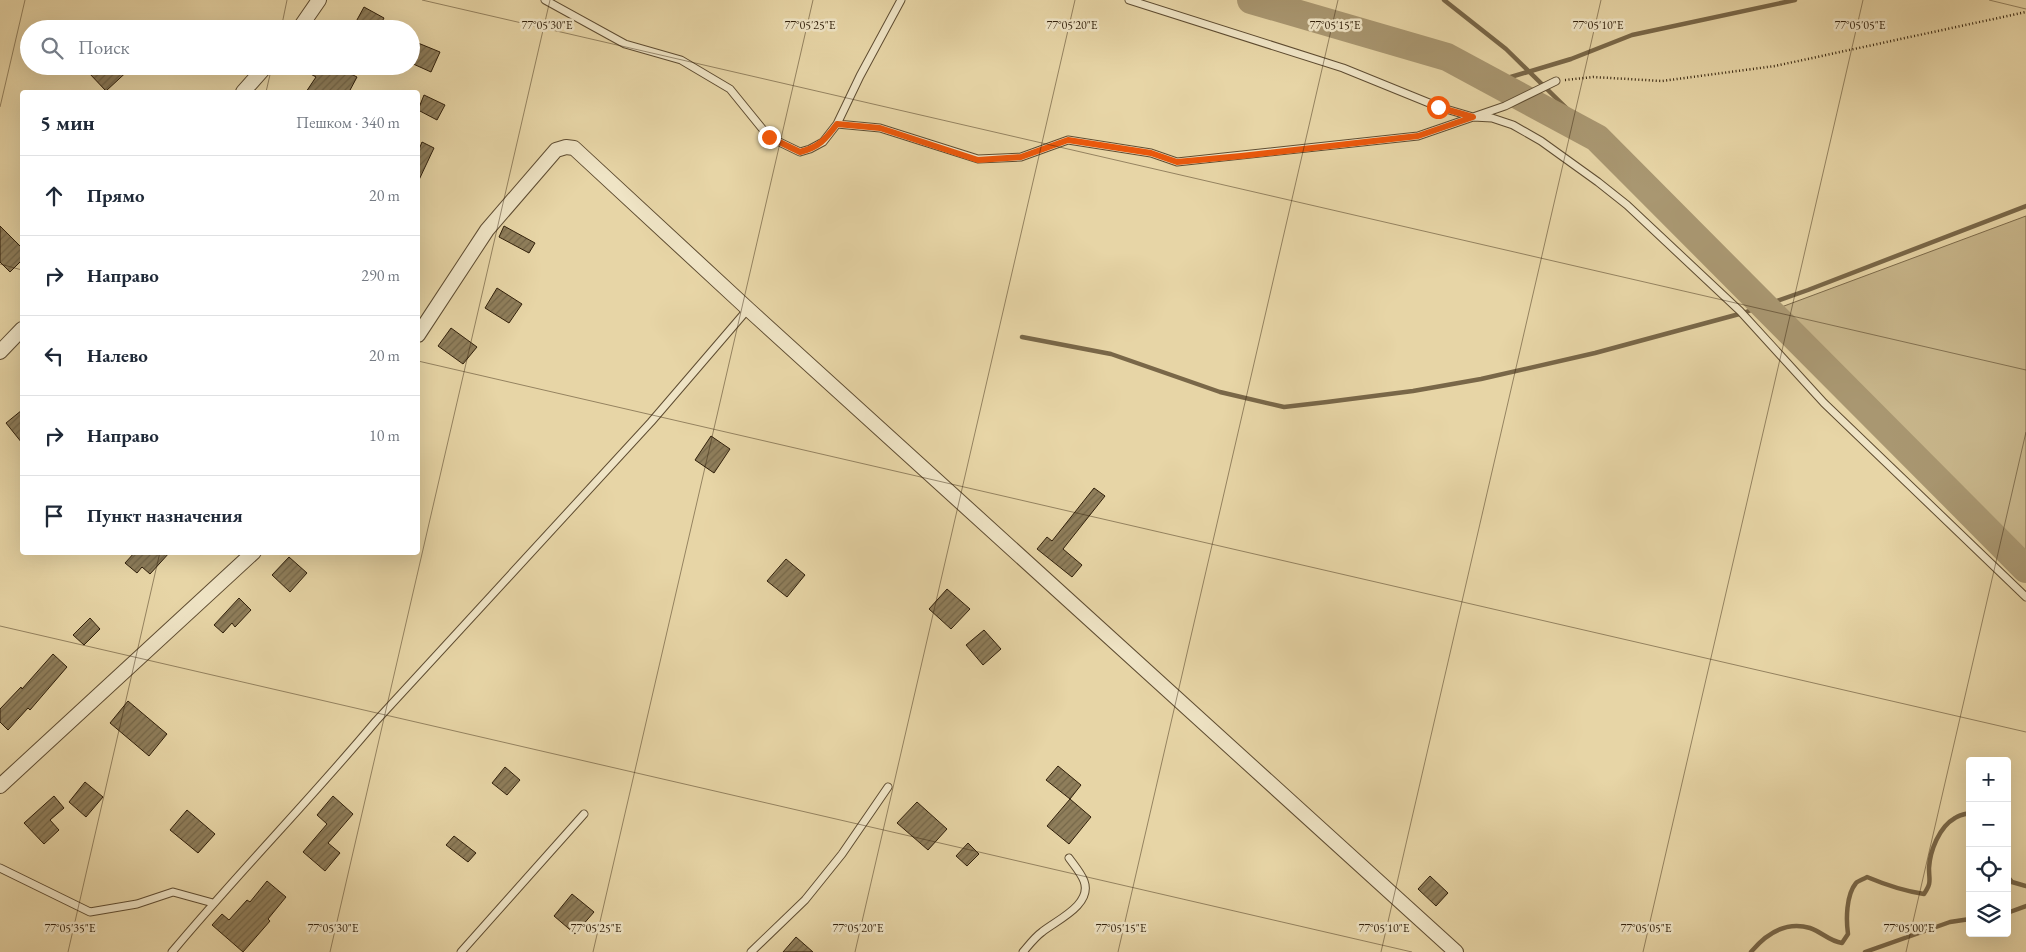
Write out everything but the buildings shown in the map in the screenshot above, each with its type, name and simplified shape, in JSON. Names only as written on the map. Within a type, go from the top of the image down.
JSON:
[{"type":"street","points":[[305,20],[319,0]]},
{"type":"street","points":[[245,90],[258,75]]},
{"type":"street","points":[[420,332],[487,230],[556,150],[566,147],[574,148],[748,309],[1456,952]]},
{"type":"street","points":[[0,352],[20,331]]},
{"type":"street","points":[[0,786],[251,555]]},
{"type":"lane","points":[[545,0],[625,44],[681,60],[722,84],[730,89],[769,137],[800,152],[810,150],[823,142],[837,124],[860,76],[901,0]]},
{"type":"lane","points":[[1129,0],[1343,68],[1438,107],[1473,117],[1492,118],[1513,125],[1548,146],[1598,182],[1627,206],[1740,311],[1824,403],[2026,597]]},
{"type":"lane","points":[[837,124],[880,128],[978,160],[1021,157],[1068,140],[1151,153],[1177,162],[1418,136],[1505,106],[1556,81]]},
{"type":"lane","points":[[172,952],[213,902],[333,773],[376,721],[651,422],[748,309]]},
{"type":"lane","points":[[751,952],[805,900],[842,854],[888,787]]},
{"type":"lane","points":[[461,952],[584,814]]},
{"type":"lane","points":[[1023,952],[1042,932],[1066,916],[1081,901],[1085,890],[1084,881],[1069,858]]},
{"type":"lane","points":[[0,868],[90,912],[137,904],[173,892],[213,902]]},
{"type":"path","points":[[1556,81],[1593,78],[1662,81],[1775,66],[2026,12]]},
{"type":"shaded area","points":[[2026,216],[2026,557],[1776,309]]},
{"type":"waterway","points":[[1251,0],[1447,57],[1597,138],[2026,569]]},
{"type":"waterway","points":[[1444,0],[1506,49],[1597,138]]},
{"type":"waterway","points":[[1494,82],[1571,59],[1632,35],[1795,0]]},
{"type":"waterway","points":[[1022,337],[1111,354],[1220,392],[1284,407],[1413,391],[1481,379],[1595,353],[1743,313],[2026,206]]},
{"type":"waterway","points":[[1751,952],[1770,935],[1793,926],[1810,928],[1842,943],[1848,934],[1847,915],[1850,894],[1856,883],[1867,877],[1881,883],[1924,894],[1929,884],[1931,854],[1936,840],[1949,822],[1960,815],[1966,814]]},
{"type":"waterway","points":[[2011,881],[2026,886]]},
{"type":"waterway","points":[[2011,912],[2026,906]]},
{"type":"waterway","points":[[1865,952],[1950,922],[1966,920]]},
{"type":"route","points":[[769,137],[800,152],[810,150],[823,142],[837,124],[880,128],[978,160],[1021,157],[1068,140],[1151,153],[1177,162],[1418,136],[1473,117],[1438,107]]}]
